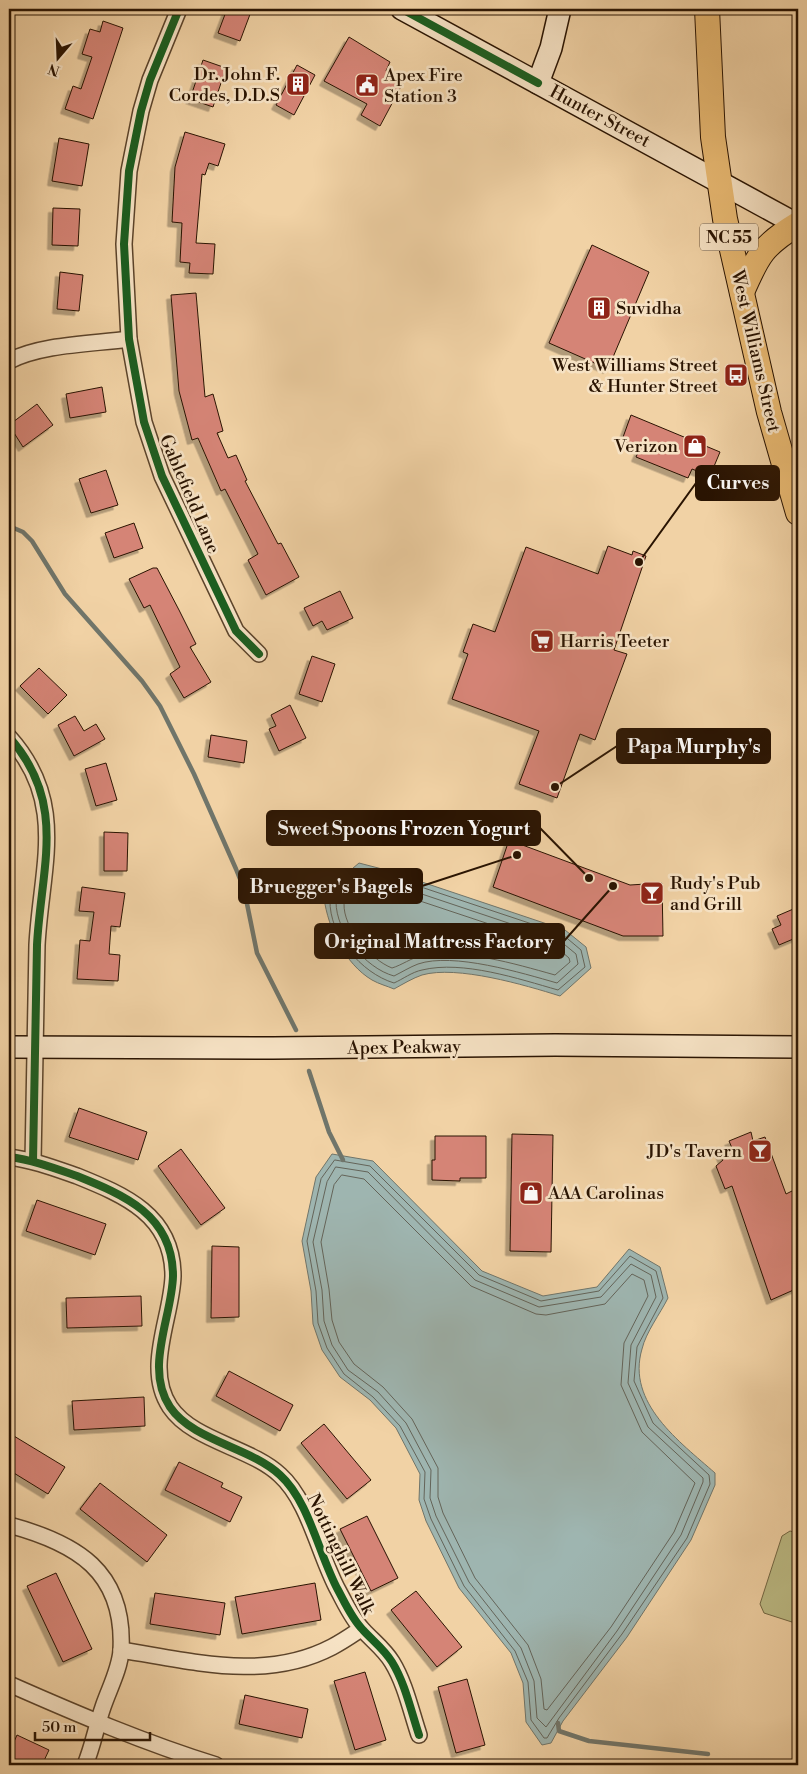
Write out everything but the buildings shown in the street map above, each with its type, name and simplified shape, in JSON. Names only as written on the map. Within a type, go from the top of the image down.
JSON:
[{"type":"main road","name":"Hunter Street","points":[[402,9],[798,224]]},
{"type":"main road","points":[[538,83],[551,48],[560,9]]},
{"type":"main road","name":"West Williams Street","points":[[707,9],[713,137],[719,182],[769,412],[798,513]]},
{"type":"main road","points":[[742,292],[762,251],[776,238],[798,224]]},
{"type":"main road","name":"Apex Peakway","points":[[9,1047],[555,1045],[798,1047]]},
{"type":"street","name":"Gablefield Lane","points":[[179,9],[150,80],[128,171],[124,244],[129,339],[144,422],[162,476],[236,631],[259,654]]},
{"type":"street","points":[[9,361],[21,354],[42,350],[129,339]]},
{"type":"street","points":[[9,737],[25,757],[35,776],[46,819],[47,866],[39,916],[37,945],[33,1161]]},
{"type":"street","name":"Nottinghill Walk","points":[[9,1157],[33,1161],[113,1190],[131,1199],[149,1215],[158,1228],[170,1253],[173,1275],[160,1360],[162,1384],[170,1406],[194,1428],[279,1473],[291,1486],[304,1510],[321,1555],[337,1588],[361,1629],[384,1650],[393,1664],[419,1735]]},
{"type":"street","points":[[9,1525],[32,1531],[64,1545],[97,1568],[105,1577],[115,1603],[121,1650],[95,1742],[85,1765]]},
{"type":"street","points":[[121,1650],[232,1668],[257,1668],[317,1654],[333,1647],[361,1629]]},
{"type":"street","points":[[9,1684],[99,1723],[168,1750],[216,1765]]},
{"type":"shaded area","points":[[790,1531],[798,1533],[798,1624],[764,1613],[760,1604],[782,1536]]},
{"type":"water","points":[[359,863],[386,870],[565,930],[586,947],[591,968],[560,996],[472,974],[437,973],[422,975],[394,989],[377,983],[354,965],[339,944],[329,921],[324,898]]},
{"type":"water","points":[[332,1154],[373,1161],[482,1271],[543,1296],[597,1287],[629,1249],[660,1267],[668,1298],[650,1330],[642,1349],[639,1369],[642,1387],[649,1404],[659,1420],[715,1473],[715,1485],[691,1540],[627,1637],[563,1721],[551,1743],[542,1745],[526,1722],[523,1683],[511,1653],[459,1588],[426,1521],[419,1500],[420,1474],[396,1428],[370,1400],[340,1377],[322,1350],[313,1324],[311,1291],[302,1241],[316,1177]]},
{"type":"waterway","points":[[9,526],[23,532],[32,541],[65,594],[142,681],[160,706],[194,774],[236,869],[244,889],[257,953],[296,1030]]},
{"type":"waterway","points":[[309,1071],[329,1132],[343,1160]]},
{"type":"waterway","points":[[558,1723],[559,1731],[589,1741],[708,1754]]},
{"type":"cycle path","points":[[179,9],[150,80],[141,111],[129,171],[124,244],[129,339],[144,422],[162,476],[236,631],[259,654]]},
{"type":"cycle path","points":[[402,9],[538,83]]},
{"type":"cycle path","points":[[9,737],[27,762],[39,786],[45,811],[47,836],[37,945],[33,1161]]},
{"type":"cycle path","points":[[9,1157],[27,1160],[77,1176],[112,1191],[143,1210],[165,1237],[171,1255],[173,1276],[172,1292],[161,1342],[159,1376],[163,1392],[170,1407],[180,1419],[193,1428],[268,1465],[290,1486],[299,1499],[331,1576],[349,1611],[359,1626],[386,1653],[397,1670],[419,1735]]},
{"type":"place","name":"Dr. John F. Cordes, D.D.S","points":[[298,84]]},
{"type":"place","name":"Apex Fire Station 3","points":[[367,85]]},
{"type":"place","name":"Suvidha","points":[[599,308]]},
{"type":"place","name":"West Williams Street & Hunter Street","points":[[736,375]]},
{"type":"place","name":"Verizon","points":[[695,446]]},
{"type":"place","name":"Curves","points":[[639,562]]},
{"type":"place","name":"Harris Teeter","points":[[542,641]]},
{"type":"place","name":"Papa Murphy's","points":[[555,787]]},
{"type":"place","name":"Bruegger's Bagels","points":[[517,855]]},
{"type":"place","name":"Sweet Spoons Frozen Yogurt","points":[[589,878]]},
{"type":"place","name":"Original Mattress Factory","points":[[613,886]]},
{"type":"place","name":"Rudy's Pub and Grill","points":[[652,893]]},
{"type":"place","name":"JD's Tavern","points":[[760,1151]]},
{"type":"place","name":"AAA Carolinas","points":[[531,1193]]}]
